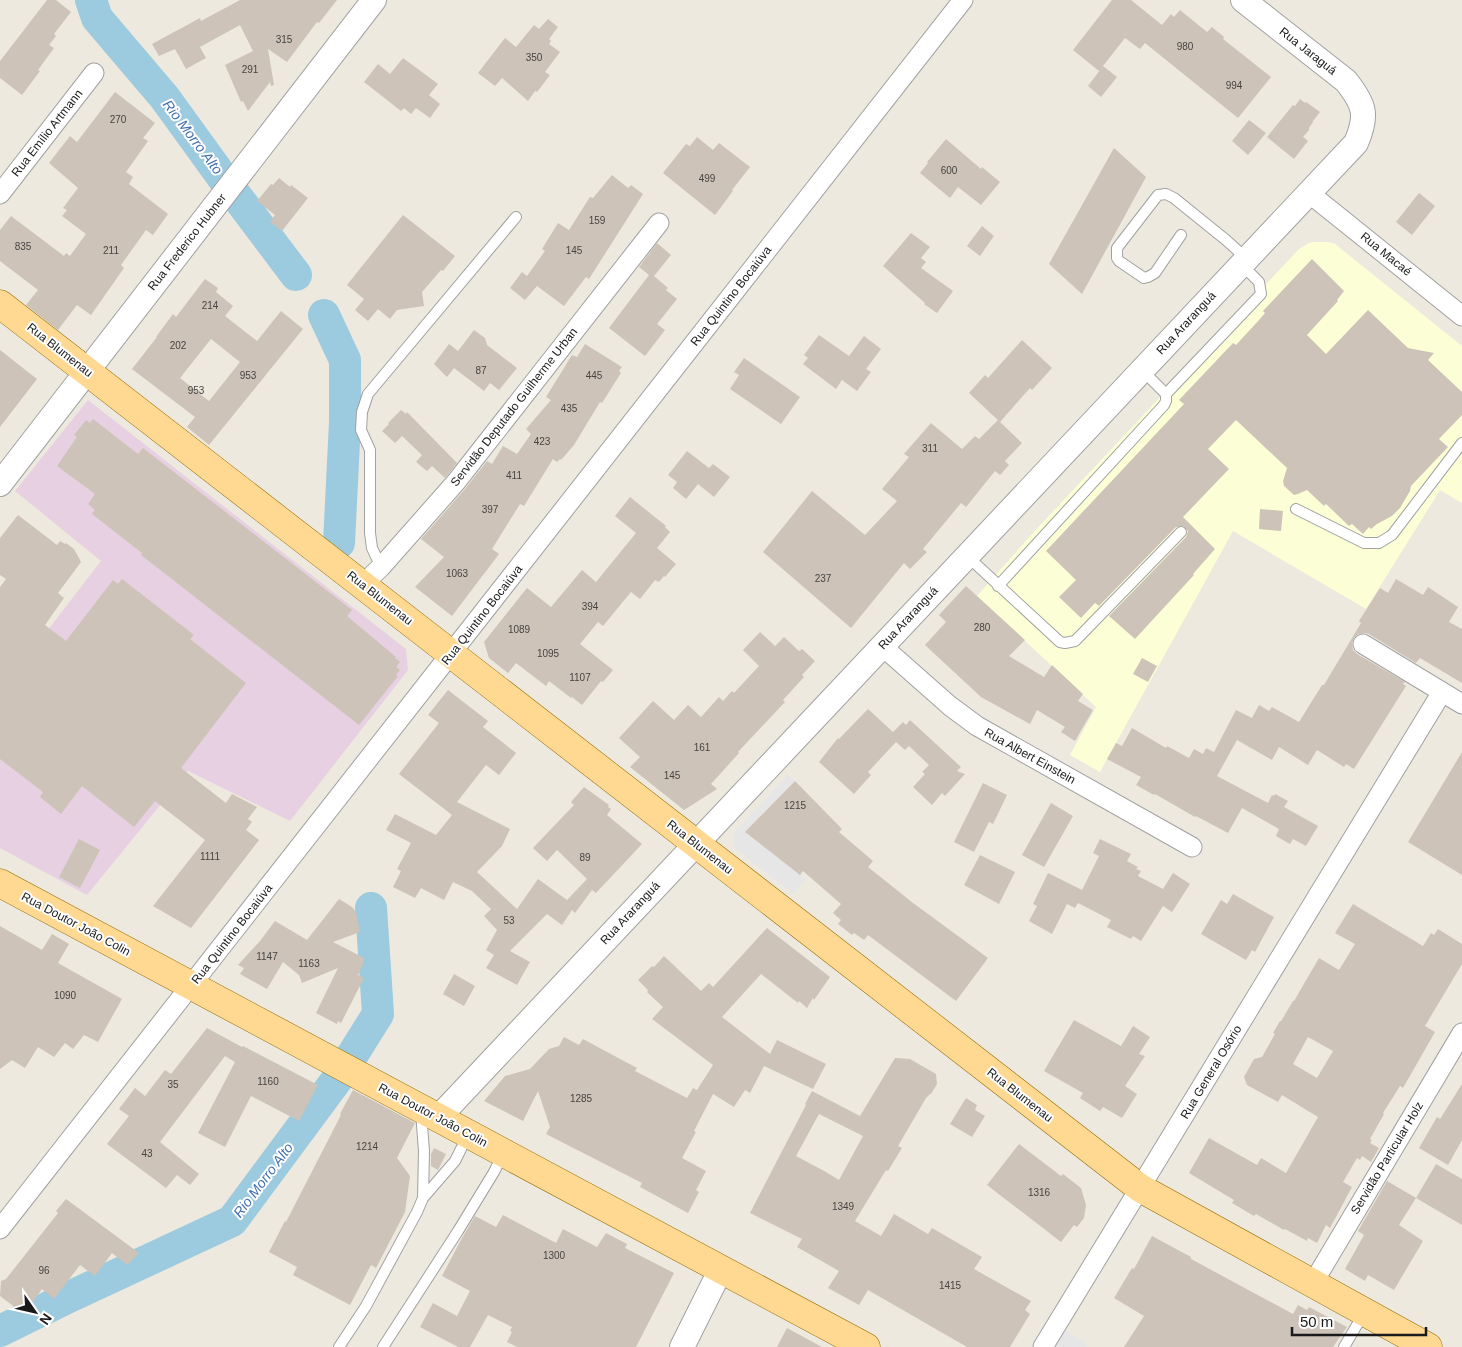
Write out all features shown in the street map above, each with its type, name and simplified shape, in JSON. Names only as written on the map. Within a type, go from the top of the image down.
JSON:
[{"type":"main road","name":"Rua Blumenau","points":[[0,304],[87,372],[372,576],[451,654],[1140,1188],[1428,1347]]},
{"type":"main road","name":"Rua Doutor João Colin","points":[[0,883],[866,1347]]},
{"type":"street","name":"Rua Frederico Hubner","points":[[0,484],[374,0]]},
{"type":"street","name":"Rua Quintino Bocaiúva","points":[[0,1229],[963,0]]},
{"type":"street","name":"Rua Jaraguá","points":[[1243,0],[1346,81],[1356,94],[1363,110]]},
{"type":"street","name":"Rua Emílio Artmann","points":[[0,194],[94,73]]},
{"type":"street","name":"Rua Araranguá","points":[[429,1113],[695,843],[1356,143],[1362,127],[1363,110]]},
{"type":"street","name":"Rua Macaé","points":[[1309,193],[1462,316]]},
{"type":"street","name":"Servidão Deputado Guilherme Urban","points":[[372,576],[456,482],[659,223]]},
{"type":"street","points":[[1363,644],[1462,704]]},
{"type":"street","name":"Rua Albert Einstein","points":[[882,646],[950,706],[978,726],[1192,847]]},
{"type":"street","name":"Rua General Osório","points":[[1043,1347],[1442,692]]},
{"type":"street","name":"Servidão Particular Holz","points":[[1312,1283],[1462,1033]]},
{"type":"street","points":[[682,1347],[720,1269]]},
{"type":"lane","points":[[998,586],[1164,405],[1166,394],[1261,294],[1259,282],[1226,240],[1174,198],[1166,194],[1158,195],[1117,248],[1117,258],[1144,278],[1148,277],[1155,273],[1181,235]]},
{"type":"lane","points":[[372,576],[370,450],[361,430],[362,412],[368,394],[516,217]]},
{"type":"lane","points":[[1142,370],[1166,394]]},
{"type":"lane","points":[[1296,509],[1364,543],[1379,543],[1392,535],[1462,443]]},
{"type":"lane","points":[[967,556],[1060,642],[1065,644],[1075,641],[1181,532]]},
{"type":"lane","points":[[423,1198],[424,1150],[429,1113]]},
{"type":"lane","points":[[338,1347],[366,1306],[423,1198],[454,1161],[468,1134]]},
{"type":"lane","points":[[383,1347],[468,1214],[504,1153]]},
{"type":"lane","points":[[1344,1347],[1365,1312]]},
{"type":"shaded area","points":[[1314,242],[1335,244],[1462,346],[1462,503],[1440,490],[1366,609],[1233,531],[1100,772],[1070,755],[1096,707],[977,596],[1031,535],[1299,249]]},
{"type":"shaded area","points":[[88,400],[406,649],[408,670],[290,821],[188,771],[87,895],[0,848],[0,692],[101,561],[15,491]]},
{"type":"shaded area","points":[[788,775],[795,781],[745,832],[806,879],[794,894],[734,848],[733,834]]},
{"type":"shaded area","points":[[1063,1329],[1088,1344],[1086,1347],[1052,1347]]},
{"type":"building","points":[[47,0],[56,0],[71,12],[54,34],[56,36],[49,45],[54,48],[22,95],[0,78],[0,61]]},
{"type":"building","points":[[240,0],[337,0],[319,23],[317,22],[287,62],[268,49],[274,85],[271,86],[270,82],[248,111],[243,101],[241,102],[225,65],[253,51],[240,25],[200,47],[206,58],[186,69],[175,49],[159,56],[152,44],[200,18],[201,21]]},
{"type":"building","points":[[1112,0],[1131,0],[1162,25],[1171,14],[1174,17],[1180,10],[1207,32],[1212,27],[1224,37],[1223,39],[1271,77],[1238,118],[1145,43],[1140,49],[1125,38],[1099,71],[1073,50]]},
{"type":"building","points":[[548,19],[558,27],[549,39],[551,41],[549,44],[560,52],[545,72],[550,75],[528,101],[502,78],[495,86],[478,73],[505,38],[516,47],[534,25],[539,29]]},
{"type":"building","points":[[403,58],[438,84],[429,95],[440,104],[430,118],[416,108],[411,114],[404,108],[401,111],[364,82],[378,64],[390,74]]},
{"type":"building","points":[[1103,66],[1117,77],[1101,97],[1088,86]]},
{"type":"building","points":[[115,92],[155,123],[143,138],[148,141],[126,172],[133,177],[129,184],[168,214],[153,235],[146,230],[121,265],[124,268],[91,315],[77,305],[58,330],[26,305],[38,290],[0,261],[0,230],[11,216],[64,256],[66,253],[70,256],[86,234],[62,216],[67,210],[63,208],[78,188],[49,163],[70,136],[77,142]]},
{"type":"building","points":[[1300,99],[1320,112],[1303,137],[1308,141],[1294,159],[1267,137]]},
{"type":"building","points":[[1249,120],[1266,133],[1248,155],[1232,141]]},
{"type":"building","points":[[697,137],[713,150],[719,143],[750,167],[715,215],[663,173],[686,144],[690,146]]},
{"type":"building","points":[[946,139],[981,169],[982,167],[1000,182],[981,205],[958,187],[950,198],[920,173]]},
{"type":"building","points":[[1114,148],[1146,177],[1082,294],[1049,264]]},
{"type":"building","points":[[612,175],[628,188],[631,185],[643,194],[589,279],[586,277],[564,306],[537,286],[525,300],[510,288],[522,272],[527,276],[545,251],[542,249],[558,223],[569,230],[590,197],[593,198]]},
{"type":"building","points":[[279,178],[308,198],[282,231],[270,222],[275,215],[257,201],[271,184],[273,185]]},
{"type":"building","points":[[1419,193],[1435,206],[1412,235],[1396,222]]},
{"type":"building","points":[[403,215],[455,256],[422,292],[424,306],[397,310],[390,319],[378,309],[368,321],[355,310],[364,299],[347,285]]},
{"type":"building","points":[[982,226],[994,236],[980,256],[967,246]]},
{"type":"building","points":[[911,233],[930,247],[921,258],[926,262],[921,268],[953,291],[937,313],[924,304],[883,266]]},
{"type":"building","points":[[657,243],[671,255],[654,276],[677,299],[657,324],[665,330],[645,356],[609,328],[649,275],[639,267]]},
{"type":"building","points":[[1312,259],[1344,291],[1338,301],[1307,335],[1326,354],[1368,310],[1408,348],[1434,353],[1428,360],[1462,392],[1462,415],[1439,439],[1448,447],[1411,486],[1400,508],[1392,516],[1371,529],[1369,527],[1363,534],[1352,524],[1349,526],[1326,504],[1324,506],[1307,490],[1294,495],[1284,486],[1283,481],[1287,468],[1236,420],[1208,449],[1229,469],[1183,517],[1215,549],[1194,575],[1135,639],[1109,616],[1186,537],[1188,531],[1183,526],[1176,527],[1099,606],[1095,603],[1081,618],[1059,597],[1076,580],[1046,551],[1184,404],[1179,400],[1233,343],[1236,345],[1265,313],[1263,311]]},
{"type":"building","points":[[205,279],[218,288],[216,292],[233,306],[225,316],[257,341],[281,311],[303,329],[209,445],[187,427],[195,417],[132,369],[173,314],[176,317]],"holes":[[[211,339],[240,362],[209,401],[180,378]]]},
{"type":"building","points":[[474,330],[485,338],[487,345],[517,368],[499,390],[490,383],[484,391],[454,368],[447,377],[434,364],[449,344],[458,351]]},
{"type":"building","points":[[819,335],[849,356],[864,336],[881,349],[866,369],[871,372],[857,391],[842,380],[836,389],[803,364],[808,358],[804,355]]},
{"type":"building","points":[[1022,340],[1052,368],[1032,390],[1030,388],[1000,422],[969,393],[985,375],[988,378]]},
{"type":"building","points":[[585,344],[622,367],[619,371],[621,373],[602,403],[600,402],[574,445],[561,460],[557,462],[553,459],[524,506],[520,504],[492,549],[499,554],[452,616],[415,587],[444,557],[421,539],[487,461],[492,464],[503,446],[517,454],[531,434],[526,429],[551,400],[546,397],[572,355],[577,357]]},
{"type":"building","points":[[0,350],[37,379],[0,427]]},
{"type":"building","points":[[744,358],[800,397],[781,424],[730,389],[739,375],[734,372]]},
{"type":"building","points":[[401,410],[406,414],[407,412],[457,463],[445,478],[432,466],[427,471],[416,462],[422,455],[402,436],[395,443],[382,431]]},
{"type":"building","points":[[93,419],[138,454],[143,448],[352,610],[347,616],[396,657],[400,662],[396,667],[400,670],[396,675],[398,676],[359,725],[141,555],[142,553],[92,514],[95,510],[88,504],[95,494],[57,466],[77,437],[74,435],[86,420],[90,423]]},
{"type":"building","points":[[998,420],[1022,443],[1005,461],[1009,465],[1000,475],[995,471],[966,507],[961,503],[923,549],[927,552],[910,569],[904,563],[851,628],[763,552],[812,491],[865,535],[897,501],[882,489],[909,457],[904,454],[931,423],[962,449],[975,436],[979,439]]},
{"type":"building","points":[[687,451],[709,468],[713,464],[730,477],[714,497],[698,484],[686,499],[673,488],[677,482],[668,475]]},
{"type":"building","points":[[630,497],[666,526],[670,532],[657,548],[676,564],[659,582],[655,580],[640,599],[631,592],[603,626],[598,622],[580,644],[613,670],[603,682],[601,681],[582,705],[549,681],[546,686],[516,663],[508,673],[489,658],[484,642],[527,588],[551,607],[582,570],[596,582],[636,533],[615,516]]},
{"type":"building","points":[[1260,509],[1283,511],[1281,531],[1259,529]]},
{"type":"building","points":[[18,515],[57,545],[60,541],[66,543],[74,549],[81,562],[58,593],[64,598],[45,625],[66,641],[113,580],[118,584],[122,579],[194,635],[190,639],[246,683],[181,768],[226,803],[232,794],[257,807],[248,819],[252,822],[246,830],[259,840],[191,928],[153,906],[205,840],[155,801],[134,827],[82,786],[61,814],[40,797],[43,792],[0,759],[0,587],[6,579],[0,575],[0,538]]},
{"type":"building","points":[[1396,579],[1423,595],[1428,587],[1458,607],[1449,622],[1462,629],[1462,683],[1420,658],[1416,663],[1369,634],[1358,634],[1352,643],[1353,650],[1405,682],[1403,684],[1406,686],[1354,769],[1346,764],[1344,767],[1317,750],[1308,765],[1279,747],[1272,760],[1237,740],[1217,776],[1268,803],[1272,795],[1274,796],[1275,794],[1288,801],[1284,807],[1318,826],[1306,846],[1293,839],[1290,844],[1276,836],[1279,829],[1242,808],[1228,833],[1136,785],[1141,777],[1107,759],[1116,743],[1122,746],[1132,728],[1166,748],[1167,746],[1189,758],[1194,749],[1203,754],[1206,748],[1214,752],[1236,710],[1252,718],[1259,705],[1269,711],[1272,707],[1299,722],[1322,685],[1324,685],[1361,623],[1359,621],[1380,588],[1388,593]]},
{"type":"building","points":[[966,586],[1025,640],[1009,656],[1044,677],[1052,665],[1083,694],[1078,701],[1093,710],[1075,741],[1061,732],[1065,727],[1037,710],[1030,724],[981,697],[925,645],[946,622],[939,615]]},
{"type":"building","points":[[760,632],[775,646],[784,637],[799,651],[802,649],[815,661],[802,675],[804,677],[783,700],[785,702],[711,784],[717,789],[684,810],[630,767],[640,757],[619,738],[653,701],[674,720],[688,705],[701,717],[719,697],[723,701],[732,691],[734,693],[759,666],[743,650]]},
{"type":"building","points":[[1142,658],[1157,666],[1148,682],[1133,674]]},
{"type":"building","points":[[448,690],[488,721],[483,727],[516,753],[499,775],[486,765],[457,802],[510,829],[502,846],[477,872],[517,909],[538,879],[567,900],[587,879],[557,850],[547,861],[533,848],[574,805],[571,802],[584,787],[609,805],[608,807],[611,809],[607,815],[642,844],[596,893],[592,890],[575,913],[572,910],[562,925],[547,914],[510,951],[530,962],[517,985],[486,968],[494,955],[486,950],[497,930],[484,916],[491,909],[472,891],[453,882],[444,900],[421,888],[415,898],[393,887],[401,871],[397,869],[411,843],[386,830],[395,814],[436,835],[452,815],[399,774],[439,723],[428,715]]},
{"type":"building","points":[[868,709],[893,732],[903,722],[906,725],[910,720],[961,767],[957,771],[965,774],[945,796],[942,793],[932,805],[913,787],[925,774],[922,772],[929,765],[909,746],[905,750],[896,742],[868,772],[871,775],[854,794],[819,762],[838,738]]},
{"type":"building","points":[[1462,752],[1462,875],[1408,842]]},
{"type":"building","points":[[795,781],[842,829],[839,832],[873,861],[868,867],[988,958],[956,1001],[868,935],[864,940],[854,933],[852,935],[838,924],[841,920],[833,913],[841,904],[803,871],[800,875],[745,832]]},
{"type":"building","points":[[983,783],[1007,795],[993,824],[989,822],[974,852],[954,842]]},
{"type":"building","points":[[1051,803],[1073,816],[1044,867],[1022,855]]},
{"type":"building","points":[[79,839],[100,850],[80,888],[59,877]]},
{"type":"building","points":[[1100,839],[1131,854],[1127,861],[1138,867],[1136,869],[1141,871],[1138,876],[1163,889],[1173,873],[1190,884],[1172,912],[1163,906],[1141,941],[1133,936],[1131,939],[1107,927],[1111,920],[1078,903],[1075,908],[1067,904],[1052,934],[1029,921],[1037,906],[1033,904],[1048,873],[1082,890],[1099,856],[1093,853]]},
{"type":"building","points":[[980,855],[1015,872],[999,904],[964,885]]},
{"type":"building","points":[[1233,894],[1274,917],[1255,952],[1252,950],[1246,960],[1201,934],[1221,900],[1227,904]]},
{"type":"building","points":[[339,899],[352,907],[356,912],[360,932],[333,942],[364,958],[358,975],[364,978],[341,1023],[338,1021],[337,1024],[316,1013],[338,968],[302,983],[299,975],[283,962],[267,989],[240,974],[244,968],[238,965],[275,921],[307,940]]},
{"type":"building","points":[[1353,904],[1423,946],[1431,933],[1434,935],[1438,929],[1462,944],[1462,964],[1425,1026],[1435,1032],[1403,1088],[1400,1086],[1383,1113],[1370,1139],[1372,1140],[1370,1143],[1379,1148],[1371,1162],[1362,1156],[1360,1160],[1357,1158],[1343,1182],[1352,1187],[1330,1228],[1326,1225],[1317,1243],[1308,1238],[1307,1241],[1256,1214],[1254,1216],[1232,1203],[1234,1200],[1189,1173],[1209,1138],[1257,1165],[1261,1158],[1286,1173],[1318,1117],[1282,1095],[1278,1102],[1247,1085],[1244,1077],[1254,1059],[1262,1057],[1275,1034],[1273,1033],[1319,958],[1339,970],[1355,944],[1335,933]],"holes":[[[1308,1037],[1333,1051],[1317,1078],[1293,1064]]]},
{"type":"building","points":[[0,926],[42,950],[52,934],[69,944],[58,963],[122,999],[98,1042],[84,1035],[73,1049],[65,1043],[54,1057],[38,1047],[25,1068],[12,1060],[0,1069]]},
{"type":"building","points":[[767,928],[830,977],[807,1008],[761,974],[722,1017],[770,1054],[777,1040],[826,1064],[813,1089],[764,1066],[750,1093],[745,1090],[734,1107],[713,1094],[682,1158],[706,1171],[696,1190],[699,1192],[688,1213],[640,1187],[642,1183],[546,1134],[550,1127],[538,1091],[523,1121],[484,1101],[505,1076],[530,1069],[549,1049],[559,1046],[564,1037],[579,1045],[583,1039],[637,1068],[635,1071],[687,1098],[693,1088],[697,1090],[713,1065],[652,1019],[663,1007],[647,992],[648,990],[638,980],[664,956],[701,991],[709,983],[713,987]]},
{"type":"building","points":[[454,974],[475,986],[464,1006],[443,994]]},
{"type":"building","points":[[1074,1020],[1121,1046],[1133,1026],[1150,1037],[1139,1054],[1145,1056],[1125,1086],[1137,1094],[1122,1118],[1103,1107],[1100,1111],[1080,1098],[1083,1093],[1044,1071]]},
{"type":"building","points":[[207,1028],[318,1085],[299,1121],[251,1096],[225,1147],[198,1133],[235,1062],[225,1056],[160,1142],[199,1174],[190,1185],[177,1175],[166,1188],[107,1144],[129,1116],[119,1109],[135,1088],[145,1096],[165,1070],[171,1074]]},
{"type":"building","points":[[895,1058],[910,1059],[936,1074],[937,1084],[926,1098],[898,1146],[902,1148],[888,1171],[886,1170],[855,1221],[881,1236],[894,1214],[928,1234],[932,1228],[982,1257],[974,1269],[1031,1301],[1025,1310],[1030,1314],[1010,1347],[967,1347],[868,1290],[859,1305],[828,1288],[839,1271],[797,1247],[802,1239],[750,1213],[812,1091],[860,1116]],"holes":[[[819,1114],[863,1136],[839,1180],[796,1156]]]},
{"type":"building","points":[[1462,1084],[1462,1140],[1448,1165],[1419,1148],[1437,1117],[1440,1119]]},
{"type":"building","points":[[353,1090],[415,1123],[397,1158],[410,1176],[405,1212],[376,1268],[371,1265],[350,1305],[293,1275],[297,1267],[269,1252]]},
{"type":"building","points":[[966,1098],[977,1105],[975,1110],[985,1116],[972,1137],[950,1124]]},
{"type":"building","points":[[1019,1144],[1061,1176],[1063,1174],[1081,1188],[1086,1205],[1084,1218],[1077,1227],[1074,1225],[1061,1242],[987,1185]]},
{"type":"building","points":[[434,1148],[446,1154],[438,1170],[431,1166],[431,1154]]},
{"type":"building","points":[[1436,1164],[1462,1179],[1462,1225],[1416,1198]]},
{"type":"building","points":[[1387,1181],[1416,1198],[1399,1225],[1423,1241],[1394,1290],[1368,1275],[1365,1281],[1345,1269],[1364,1235],[1358,1231]]},
{"type":"building","points":[[66,1199],[139,1253],[127,1265],[112,1253],[95,1276],[80,1265],[54,1299],[42,1289],[24,1314],[0,1296],[1,1281],[6,1279],[58,1213],[56,1211]]},
{"type":"building","points":[[503,1215],[556,1243],[563,1229],[597,1247],[606,1233],[627,1244],[625,1248],[674,1273],[636,1347],[517,1347],[507,1342],[512,1332],[510,1331],[512,1327],[488,1315],[470,1347],[458,1347],[420,1327],[433,1303],[457,1316],[470,1291],[442,1276],[475,1216],[496,1227]]},
{"type":"building","points":[[1152,1236],[1293,1314],[1298,1305],[1307,1310],[1309,1307],[1347,1327],[1333,1347],[1124,1347],[1144,1316],[1114,1298],[1132,1268],[1134,1269]]},
{"type":"building","points":[[787,1328],[822,1347],[777,1347]]},
{"type":"waterway","name":"Rio Morro Alto","points":[[91,0],[97,18],[165,98],[296,275]]},
{"type":"waterway","name":"Rio Morro Alto","points":[[324,315],[345,360],[345,422],[339,543]]},
{"type":"waterway","name":"Rio Morro Alto","points":[[0,1331],[232,1221],[338,1078],[378,1014],[371,908]]}]
